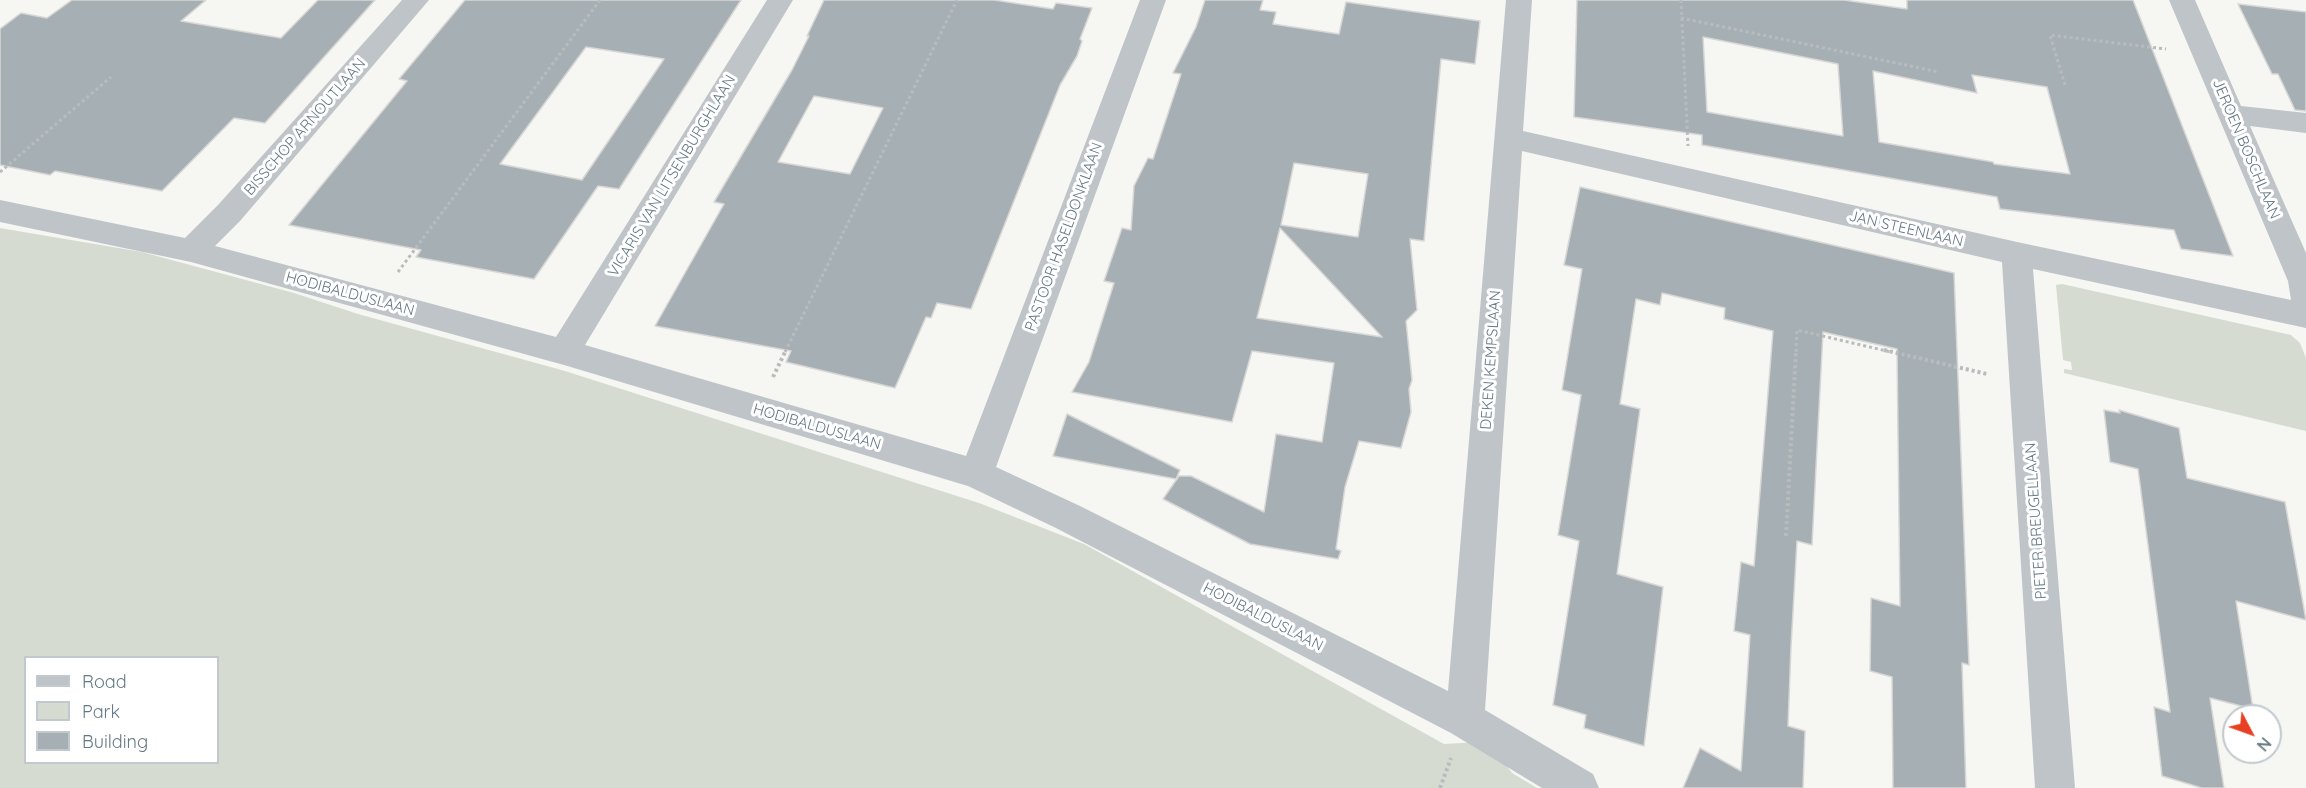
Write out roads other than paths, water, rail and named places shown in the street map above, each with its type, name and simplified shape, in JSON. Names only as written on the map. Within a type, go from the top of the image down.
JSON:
[{"type":"street","name":"BISSCHOP ARNOUTLAAN","points":[[191,251],[229,213],[416,0]]},
{"type":"street","name":"VICARIS VAN LITSENBURGHLAAN","points":[[564,352],[780,0]]},
{"type":"street","name":"PASTOOR HASELDONKLAAN","points":[[976,474],[1153,0]]},
{"type":"street","name":"DEKEN KEMPSLAAN","points":[[1465,720],[1519,0]]},
{"type":"street","name":"JEROEN BOSCHLAAN","points":[[2182,0],[2303,281],[2306,299]]},
{"type":"street","points":[[2231,114],[2306,123]]},
{"type":"street","name":"JAN STEENLAAN","points":[[1508,138],[2017,254],[2306,316]]},
{"type":"street","name":"HODIBALDUSLAAN","points":[[0,211],[191,251],[564,352],[976,474],[1068,517],[1465,720],[1579,788]]},
{"type":"street","name":"PIETER BREUGELLAAN","points":[[2017,254],[2055,788]]}]
